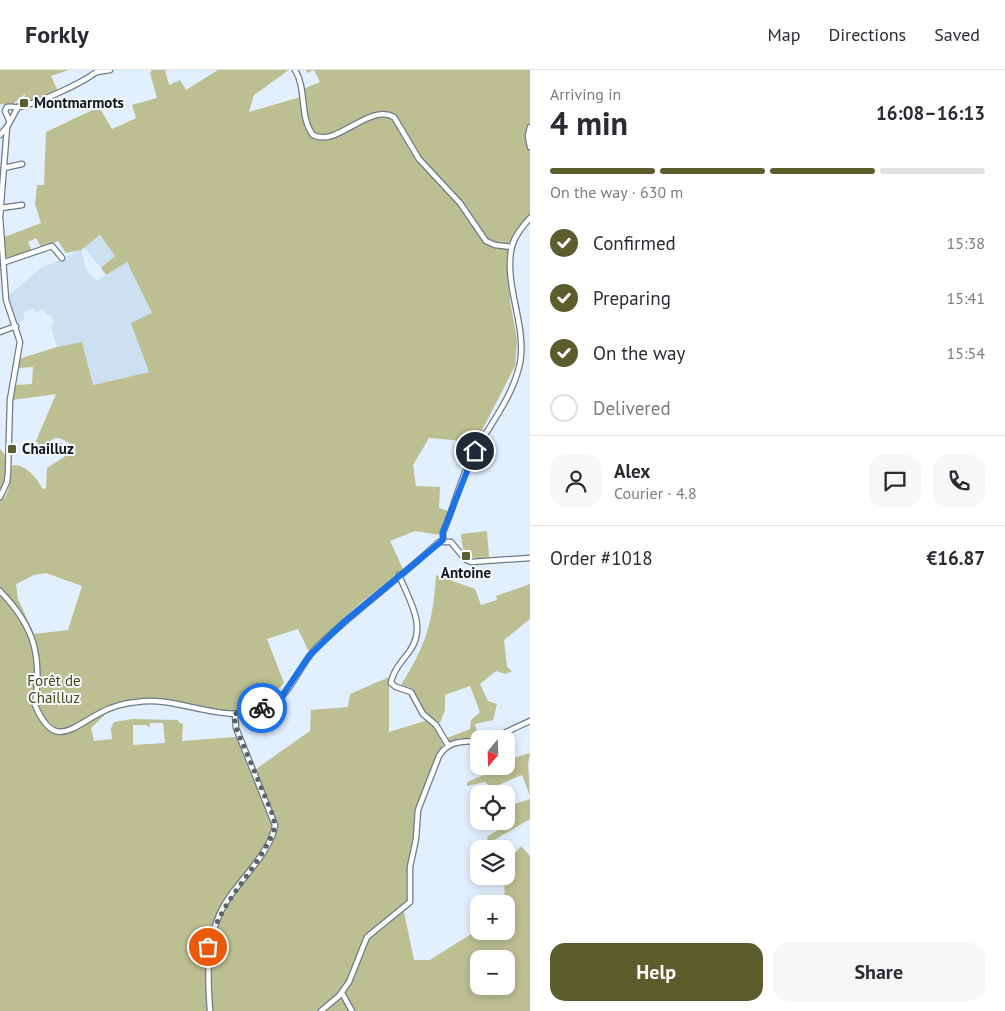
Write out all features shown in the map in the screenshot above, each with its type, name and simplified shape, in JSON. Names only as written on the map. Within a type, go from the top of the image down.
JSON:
[{"type":"street","points":[[6,108],[5,112],[13,113],[98,71],[110,70]]},
{"type":"street","points":[[295,70],[311,133],[320,138],[331,136],[374,116],[386,114],[394,117],[419,159],[460,203],[486,241],[495,245],[512,246]]},
{"type":"street","points":[[0,106],[13,113]]},
{"type":"street","points":[[0,497],[7,482],[10,400],[19,354],[19,336],[6,300],[5,262],[2,252],[1,208],[7,128],[13,113]]},
{"type":"street","points":[[530,127],[530,147]]},
{"type":"street","points":[[0,135],[7,128]]},
{"type":"street","points":[[4,168],[22,164]]},
{"type":"street","points":[[1,208],[22,205]]},
{"type":"street","points":[[443,540],[443,532],[475,451],[504,406],[520,364],[521,347],[511,280],[512,246],[519,232],[530,218]]},
{"type":"street","points":[[5,262],[52,246],[62,258]]},
{"type":"street","points":[[0,332],[16,326]]},
{"type":"street","points":[[443,540],[451,542],[465,559],[471,562],[481,563],[530,558]]},
{"type":"street","points":[[0,591],[17,609],[34,645],[38,663],[35,705],[42,718],[55,731],[70,731],[102,712],[129,703],[143,701],[234,714],[254,712],[274,702],[288,689],[318,647],[399,575],[443,540]]},
{"type":"street","points":[[399,575],[418,630],[416,641],[395,671],[391,682],[412,692],[423,714],[436,725],[448,745]]},
{"type":"street","points":[[210,1011],[207,972],[211,936],[229,898],[274,831],[274,818],[236,728],[234,714]]},
{"type":"street","points":[[510,730],[530,721]]},
{"type":"street","points":[[321,1011],[342,993],[351,978],[367,937],[410,902],[410,867],[416,839],[418,810],[439,756],[452,742],[470,741]]},
{"type":"street","points":[[342,993],[352,1011]]},
{"type":"shaded area","points":[[100,236],[115,256],[101,268],[84,247]]},
{"type":"shaded area","points":[[81,250],[87,272],[97,281],[126,262],[135,276],[152,314],[144,354],[149,372],[92,385],[82,342],[57,347],[51,325],[54,323],[51,315],[46,314],[43,309],[36,312],[34,308],[23,312],[25,320],[16,323],[8,302],[9,295],[41,268]]},
{"type":"green space","points":[[0,70],[69,70],[51,76],[57,89],[55,91],[24,104],[22,101],[26,93],[12,105],[0,104]]},
{"type":"green space","name":"Forêt de Chailluz","points":[[152,70],[165,70],[169,85],[180,80],[186,90],[218,70],[289,70],[254,95],[249,112],[304,96],[303,89],[320,82],[314,70],[530,70],[530,220],[508,251],[510,301],[517,340],[515,366],[476,442],[429,438],[413,465],[416,486],[440,487],[439,508],[449,511],[441,535],[415,531],[390,541],[403,569],[358,605],[309,652],[298,629],[267,639],[284,683],[265,703],[231,713],[148,703],[133,705],[109,711],[91,728],[94,741],[112,739],[111,728],[114,722],[133,719],[178,720],[179,723],[183,724],[182,741],[236,737],[249,770],[256,769],[310,731],[311,710],[348,707],[350,694],[389,677],[389,732],[428,720],[432,723],[443,744],[416,812],[413,847],[408,870],[409,900],[403,907],[414,960],[430,960],[470,935],[470,940],[515,940],[515,895],[505,895],[504,885],[515,885],[515,853],[521,846],[530,856],[530,1011],[0,1011],[0,449],[7,457],[4,500],[10,485],[10,468],[14,465],[23,467],[34,476],[42,488],[46,489],[47,468],[70,453],[74,446],[58,438],[40,447],[36,441],[56,394],[13,400],[16,385],[32,384],[33,367],[18,368],[19,359],[57,347],[82,342],[93,385],[149,372],[131,323],[152,313],[127,262],[106,275],[101,268],[115,256],[100,235],[81,250],[66,253],[58,241],[42,249],[36,238],[28,242],[32,251],[7,259],[2,238],[41,223],[35,204],[37,185],[44,185],[46,132],[99,107],[112,129],[136,118],[132,105],[157,98],[150,73]],"holes":[[[46,573],[82,586],[68,630],[34,634],[18,599],[16,584],[34,575]],[[150,723],[163,723],[165,743],[133,745],[133,725],[147,725],[149,728]]]},
{"type":"green space","points":[[487,531],[489,557],[475,558],[467,555],[464,552],[461,534]]},
{"type":"green space","points":[[436,575],[475,589],[481,605],[497,600],[496,596],[530,584],[530,619],[504,640],[507,667],[512,671],[506,674],[496,671],[480,684],[488,701],[497,704],[493,720],[475,724],[477,730],[470,730],[470,739],[449,742],[447,738],[470,729],[471,720],[480,712],[470,686],[445,695],[445,710],[440,723],[424,713],[412,689],[401,685],[417,658],[427,633],[433,607]]},
{"type":"green space","points":[[530,753],[528,764],[530,796],[522,775],[498,785],[488,785],[485,782],[467,786],[467,782],[484,775],[515,775],[515,758]]},
{"type":"green space","points":[[530,799],[530,819],[515,828],[515,804]]},
{"type":"green space","points":[[498,830],[511,830],[494,840],[487,840],[488,836]]},
{"type":"water","points":[[53,442],[63,444],[63,451],[53,452],[49,444]]},
{"type":"way so far","points":[[208,947],[211,936],[229,898],[270,840],[274,831],[274,818],[248,761],[236,728],[234,714],[254,712],[262,708]]},
{"type":"place","name":"Montmarmots","points":[[24,103]]},
{"type":"place","name":"Chailluz","points":[[12,449]]},
{"type":"place","name":"Antoine","points":[[466,556]]},
{"type":"route","points":[[262,708],[282,696],[309,656],[344,622],[443,540],[443,532],[475,451]]}]
